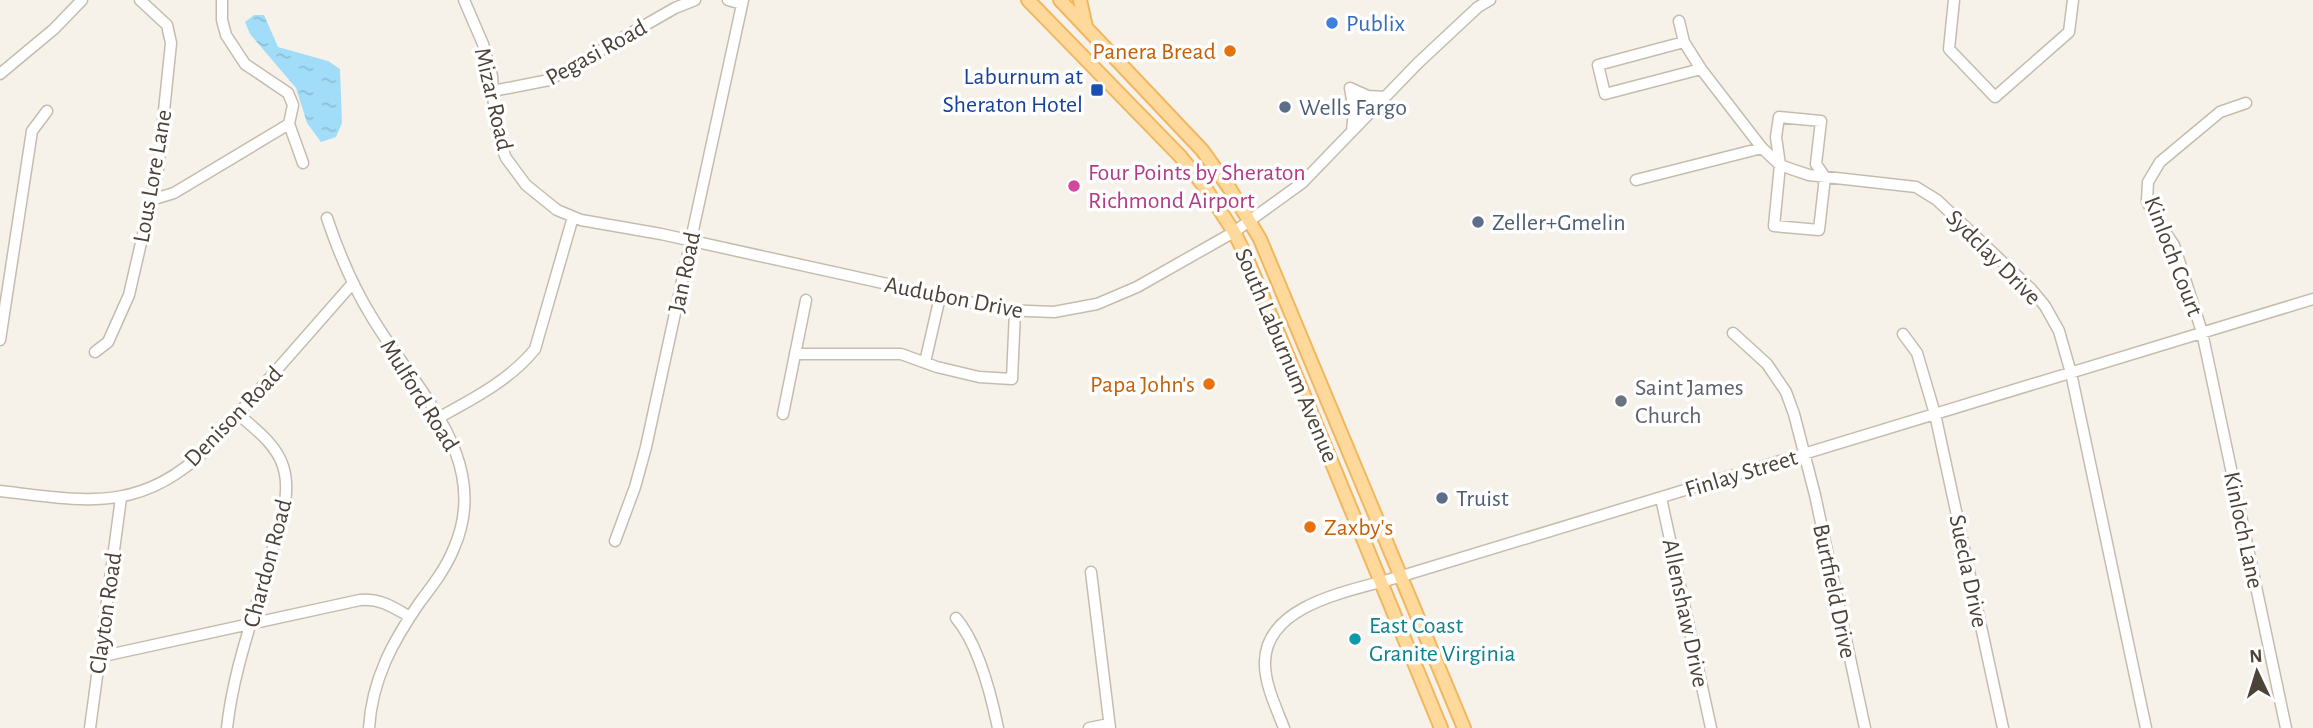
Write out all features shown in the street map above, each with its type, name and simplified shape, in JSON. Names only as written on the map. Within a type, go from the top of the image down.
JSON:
[{"type":"main road","name":"South Laburnum Avenue","points":[[1027,0],[1180,156],[1204,186],[1234,232],[1441,728]]},
{"type":"main road","name":"South Laburnum Avenue","points":[[1060,0],[1202,150],[1250,220],[1272,264],[1464,728]]},
{"type":"main road","points":[[1080,0],[1086,27]]},
{"type":"street","points":[[0,74],[44,38],[82,0]]},
{"type":"street","name":"Lous Lore Lane","points":[[95,352],[108,342],[129,295],[158,169],[171,43],[167,25],[140,0]]},
{"type":"street","points":[[222,0],[226,35],[245,64],[288,93],[293,105],[289,124],[303,163]]},
{"type":"street","name":"Mizar Road","points":[[464,0],[483,44],[492,76],[499,140],[515,172],[544,201],[573,217],[691,242]]},
{"type":"street","name":"Pegasi Road","points":[[493,91],[549,80],[675,8],[695,0]]},
{"type":"street","points":[[728,0],[742,2]]},
{"type":"street","name":"Audubon Drive","points":[[691,242],[1014,312],[1054,313],[1097,304],[1137,287],[1234,232],[1302,183],[1478,6],[1490,0]]},
{"type":"street","points":[[1954,0],[1949,49],[1995,97],[2069,32],[2073,0]]},
{"type":"street","name":"Jan Road","points":[[615,541],[646,447],[742,2]]},
{"type":"street","name":"Sydclay Drive","points":[[1679,21],[1684,42],[1701,69],[1762,148],[1780,165],[1809,175],[1916,187],[1937,200],[2031,289],[2045,306],[2059,331],[2071,373],[2146,728]]},
{"type":"street","points":[[1684,42],[1598,65],[1605,94],[1701,69]]},
{"type":"street","points":[[1352,131],[1354,111],[1350,88],[1374,97],[1385,97]]},
{"type":"street","name":"Kinloch Court","points":[[2202,332],[2177,255],[2147,201],[2148,182],[2160,162],[2220,112],[2246,103]]},
{"type":"street","points":[[0,340],[32,131],[47,111]]},
{"type":"street","points":[[1779,117],[1821,121],[1816,164],[1825,177],[1819,230],[1774,226],[1780,165],[1776,136],[1779,117]]},
{"type":"street","points":[[151,200],[174,193],[289,124]]},
{"type":"street","points":[[1636,180],[1762,148]]},
{"type":"street","points":[[438,418],[509,375],[521,366],[535,349],[573,217]]},
{"type":"street","name":"Mulford Road","points":[[327,218],[339,253],[373,320],[450,437],[463,470],[465,490],[463,521],[454,549],[390,648],[373,698],[369,728]]},
{"type":"street","name":"Denison Road","points":[[0,491],[78,501],[121,498],[166,481],[209,447],[353,283]]},
{"type":"street","points":[[925,362],[940,297]]},
{"type":"street","name":"Finlay Street","points":[[1284,728],[1266,672],[1266,650],[1276,629],[1299,609],[2313,299]]},
{"type":"street","points":[[782,414],[806,300]]},
{"type":"street","points":[[795,354],[901,354],[979,377],[1012,379],[1014,312]]},
{"type":"street","name":"Kinloch Lane","points":[[2202,332],[2286,728]]},
{"type":"street","name":"Burtfield Drive","points":[[1733,333],[1767,364],[1786,392],[1805,454],[1865,728]]},
{"type":"street","name":"Suecla Drive","points":[[1903,334],[1917,353],[1935,414],[2003,728]]},
{"type":"street","name":"Chardon Road","points":[[228,728],[233,690],[280,523],[287,488],[282,464],[275,450],[238,414]]},
{"type":"street","name":"Clayton Road","points":[[90,728],[121,498]]},
{"type":"street","name":"Allenshaw Drive","points":[[1661,498],[1712,728]]},
{"type":"street","points":[[1089,728],[1110,726],[1091,572]]},
{"type":"street","points":[[99,657],[368,599],[385,602],[410,617]]},
{"type":"street","points":[[956,618],[970,638],[990,694],[998,728]]},
{"type":"water","points":[[254,15],[264,15],[278,47],[328,61],[340,69],[342,123],[336,137],[321,142],[307,123],[296,88],[250,34],[245,22]]},
{"type":"place","name":"Publix","points":[[1332,23]]},
{"type":"place","name":"Panera Bread","points":[[1230,51]]},
{"type":"place","name":"Laburnum at Sheraton Hotel","points":[[1097,90]]},
{"type":"place","name":"Wells Fargo","points":[[1285,107]]},
{"type":"place","name":"Four Points by Sheraton Richmond Airport","points":[[1074,186]]},
{"type":"place","name":"Zeller+Gmelin","points":[[1478,222]]},
{"type":"place","name":"Papa John's","points":[[1209,384]]},
{"type":"place","name":"Saint James Church","points":[[1621,401]]},
{"type":"place","name":"Truist","points":[[1442,498]]},
{"type":"place","name":"Zaxby's","points":[[1310,527]]},
{"type":"place","name":"East Coast Granite Virginia","points":[[1355,639]]}]
